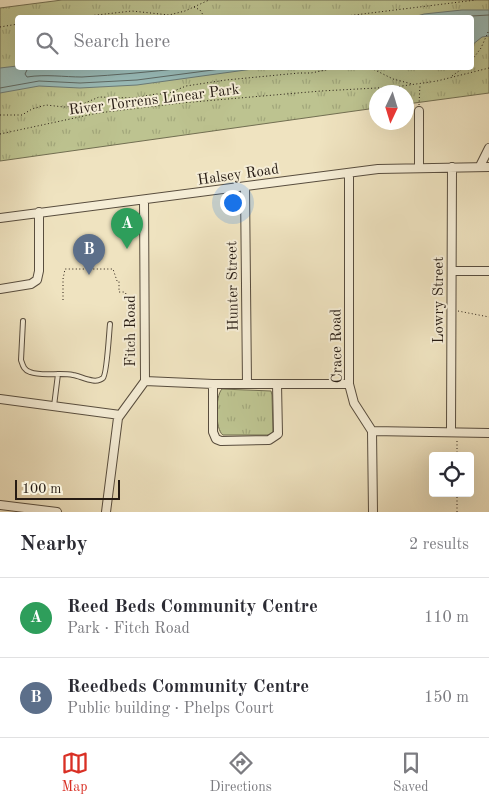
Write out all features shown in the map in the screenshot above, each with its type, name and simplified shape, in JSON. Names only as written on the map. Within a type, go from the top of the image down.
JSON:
[{"type":"street","points":[[419,110],[419,168]]},
{"type":"street","points":[[480,166],[489,148]]},
{"type":"street","name":"Lowry Street","points":[[452,167],[454,432]]},
{"type":"street","name":"Halsey Road","points":[[0,218],[378,169],[489,167]]},
{"type":"street","name":"Crace Road","points":[[349,173],[349,384],[354,404],[372,432]]},
{"type":"street","name":"Hunter Street","points":[[245,187],[247,384]]},
{"type":"street","name":"Fitch Road","points":[[106,512],[117,422],[120,415],[145,382],[144,200]]},
{"type":"street","points":[[0,289],[31,284],[37,280],[39,270],[39,212]]},
{"type":"street","points":[[452,270],[489,271]]},
{"type":"street","points":[[145,382],[349,384]]},
{"type":"street","points":[[214,384],[213,432],[216,439],[221,441],[270,440],[276,437],[278,434],[277,384]]},
{"type":"street","points":[[0,400],[120,415]]},
{"type":"street","points":[[373,512],[372,432],[489,433]]},
{"type":"street","points":[[0,505],[57,512]]},
{"type":"lane","points":[[23,321],[21,360],[23,367],[28,372],[72,374],[89,380],[99,380],[104,377],[107,369],[106,352],[110,324]]},
{"type":"lane","points":[[54,406],[58,374]]},
{"type":"path","points":[[93,15],[132,10],[169,15],[185,11],[209,0]]},
{"type":"path","points":[[354,15],[476,0]]},
{"type":"path","points":[[194,7],[200,10],[203,15]]},
{"type":"path","points":[[0,27],[15,24]]},
{"type":"path","points":[[474,57],[489,30]]},
{"type":"path","name":"River Torrens Linear Park","points":[[413,85],[489,68]]},
{"type":"path","points":[[0,115],[22,115],[32,109],[46,105],[78,106],[99,97],[133,98],[167,94],[186,86],[326,70]]},
{"type":"path","points":[[375,70],[392,79],[413,85]]},
{"type":"path","points":[[450,78],[460,70]]},
{"type":"path","points":[[419,110],[420,84]]},
{"type":"path","name":"River Torrens Linear Park","points":[[0,134],[98,113],[164,105],[369,89]]},
{"type":"path","points":[[63,300],[65,269],[113,270],[117,281],[119,281],[119,292],[125,292],[128,298],[136,298]]},
{"type":"path","points":[[452,310],[489,317]]},
{"type":"path","points":[[454,432],[456,452]]},
{"type":"path","points":[[457,497],[457,512]]},
{"type":"green space","points":[[62,0],[489,0],[489,93],[414,103],[414,85],[369,85],[369,109],[0,161],[0,8]]},
{"type":"green space","points":[[222,389],[271,391],[273,433],[269,435],[223,435],[218,427],[217,420],[218,398]]},
{"type":"water","points":[[462,10],[489,10],[489,36],[482,37],[474,43],[474,15],[421,15]]},
{"type":"water","points":[[15,66],[15,70],[246,70],[137,85],[80,88],[39,86],[0,93],[0,68]]},
{"type":"place","name":"Reed Beds Community Centre","points":[[127,249]]},
{"type":"place","name":"Reedbeds Community Centre","points":[[89,275]]}]
